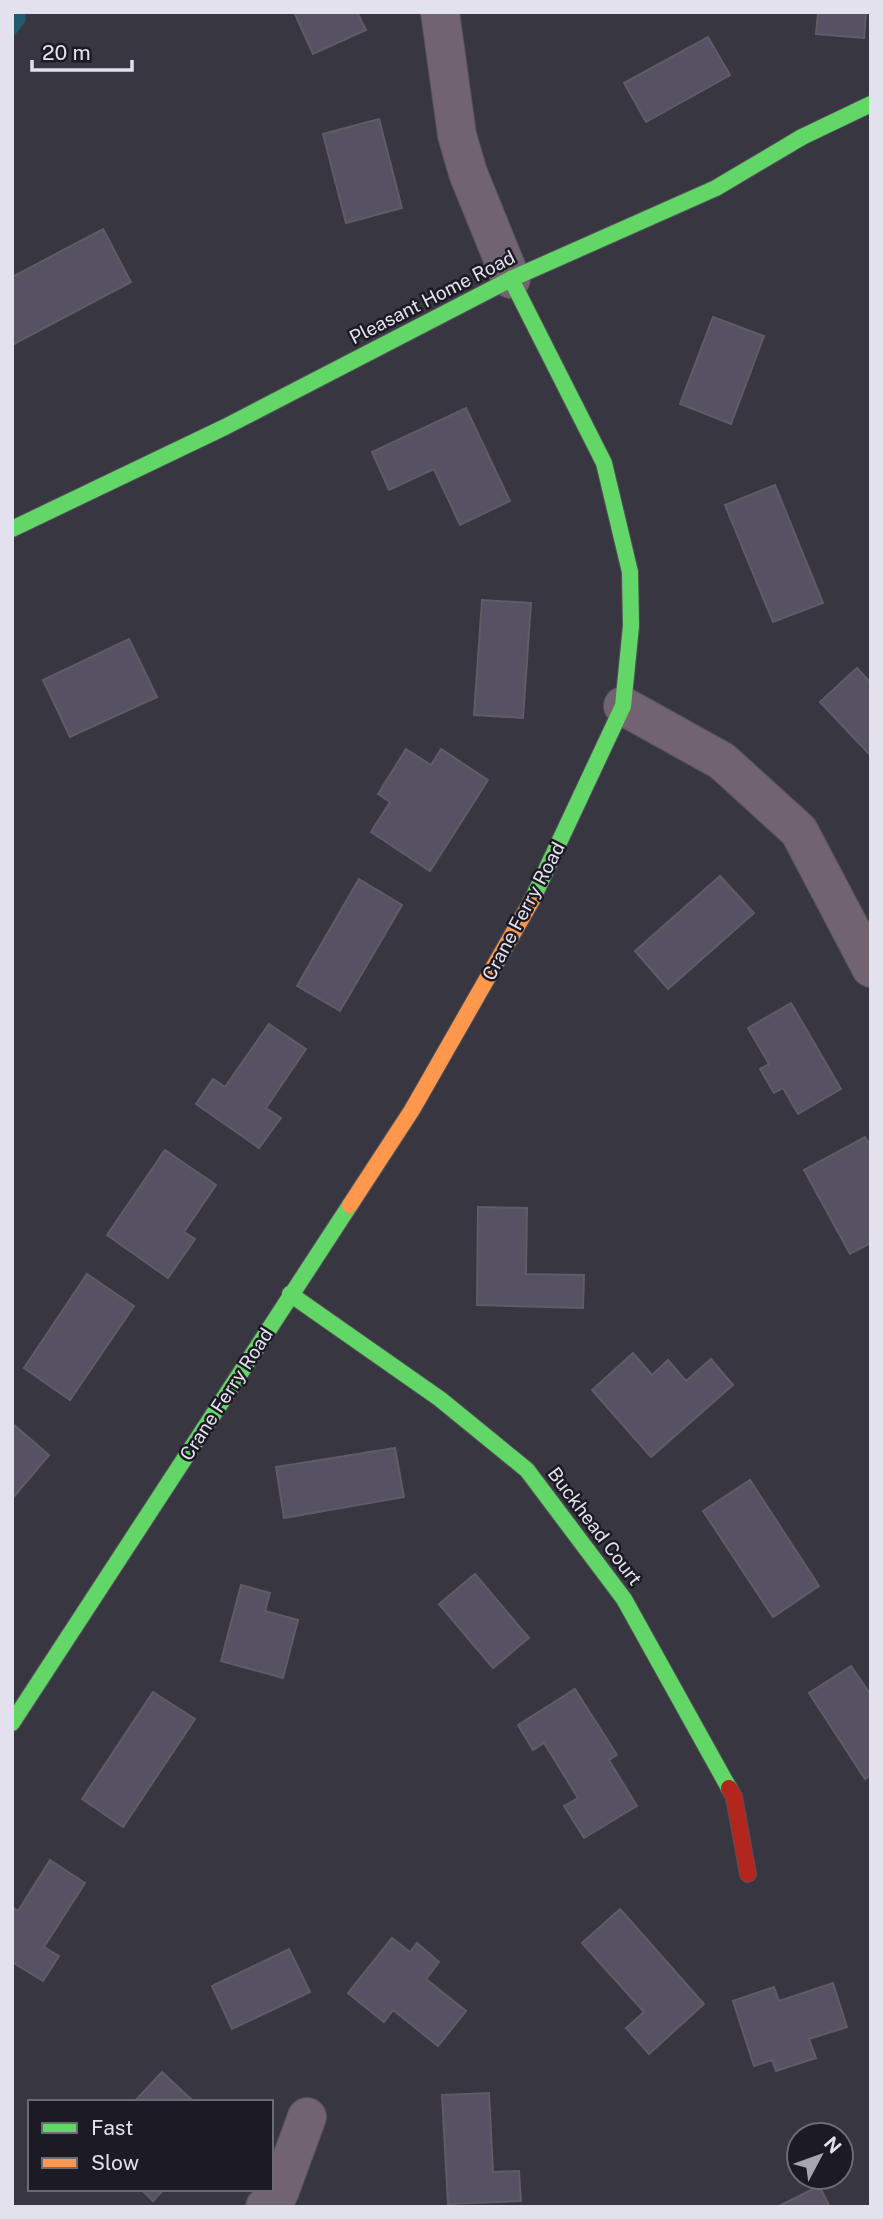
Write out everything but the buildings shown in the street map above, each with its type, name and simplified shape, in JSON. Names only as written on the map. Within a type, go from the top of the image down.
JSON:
[{"type":"street","name":"Crane Ferry Road","points":[[12,1723],[412,1110],[544,879],[623,706],[631,626],[630,572],[621,525],[604,463],[575,400],[511,279],[485,218],[457,135],[440,12]]},
{"type":"street","name":"Pleasant Home Road","points":[[12,528],[225,427],[511,279],[716,188],[802,137],[871,104]]},
{"type":"street","points":[[623,706],[722,761],[799,831],[871,968]]},
{"type":"street","name":"Buckhead Court","points":[[290,1294],[439,1399],[527,1470],[624,1599],[734,1797],[748,1874]]},
{"type":"street","points":[[265,2207],[279,2193],[307,2118]]},
{"type":"water","points":[[12,12],[26,12],[25,22],[12,39]]},
{"type":"traffic: fast","points":[[12,529],[225,427],[511,279],[716,188],[802,137],[871,104]]},
{"type":"traffic: fast","points":[[511,279],[604,463],[630,572],[631,626],[623,706],[532,900]]},
{"type":"traffic: fast","points":[[12,1723],[350,1205]]},
{"type":"traffic: fast","points":[[290,1294],[440,1399],[527,1470],[624,1599],[729,1788]]},
{"type":"traffic: slow","points":[[350,1205],[412,1110],[532,900]]},
{"type":"traffic: jam","points":[[729,1788],[734,1797],[748,1874]]}]
